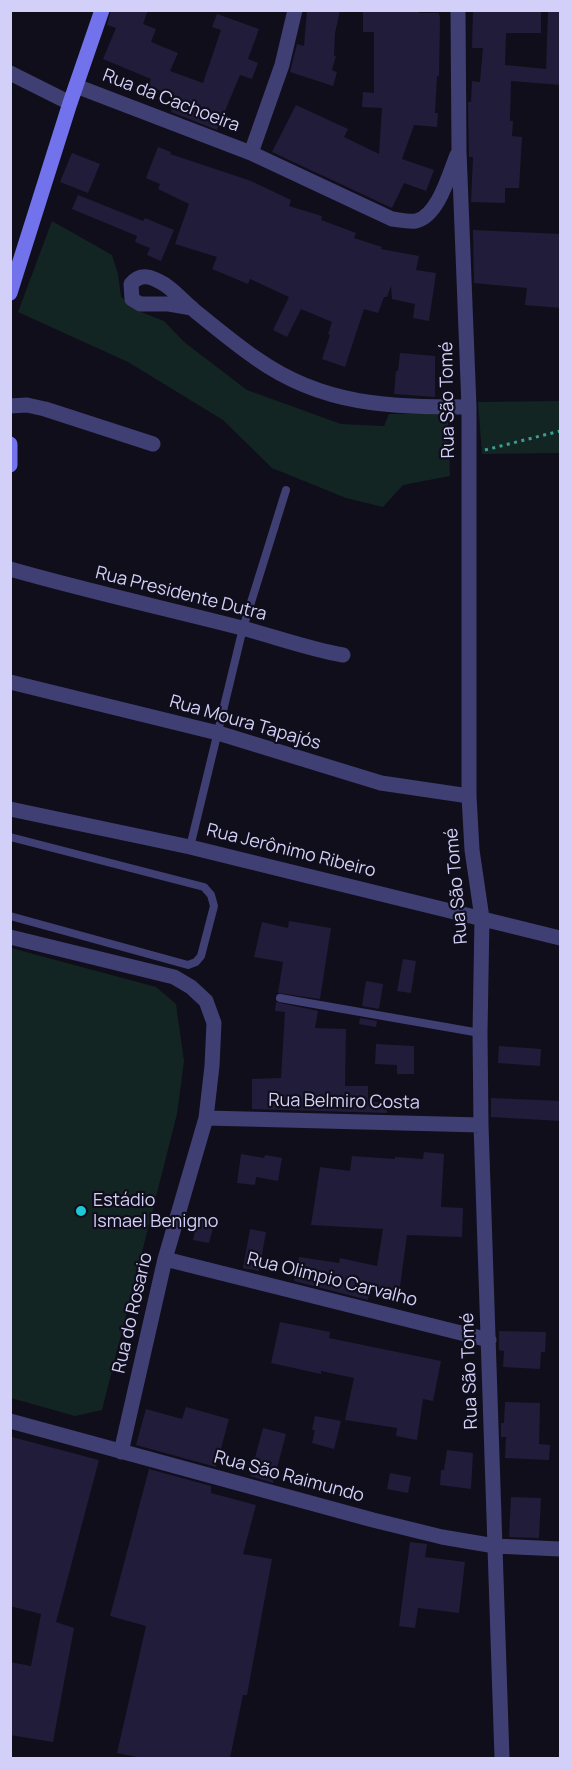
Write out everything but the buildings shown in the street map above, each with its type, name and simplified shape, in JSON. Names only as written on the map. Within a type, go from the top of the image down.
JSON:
[{"type":"street","points":[[10,293],[102,10]]},
{"type":"street","name":"Rua da Cachoeira","points":[[251,153],[282,65],[295,10]]},
{"type":"street","name":"Rua São Tomé","points":[[458,10],[459,152],[469,406],[469,796],[472,850],[482,918],[481,1125],[502,1758]]},
{"type":"street","points":[[10,73],[70,103]]},
{"type":"street","name":"Rua da Cachoeira","points":[[76,86],[251,153],[392,219],[416,221],[426,216],[438,202],[459,152]]},
{"type":"street","points":[[192,309],[258,360],[284,376],[312,388],[370,404],[406,407],[469,406]]},
{"type":"street","points":[[10,406],[27,405],[45,409],[153,444]]},
{"type":"street","points":[[10,444],[10,465]]},
{"type":"street","name":"Rua Presidente Dutra","points":[[10,569],[77,588],[243,628],[343,656]]},
{"type":"street","name":"Rua Moura Tapajós","points":[[10,682],[218,733],[381,783],[469,796]]},
{"type":"street","name":"Rua Jerônimo Ribeiro","points":[[10,809],[190,847],[561,938]]},
{"type":"street","name":"Rua do Rosario","points":[[10,937],[174,977],[191,987],[206,1000],[214,1023],[214,1048],[206,1118],[165,1259],[121,1452]]},
{"type":"street","name":"Rua Belmiro Costa","points":[[206,1118],[481,1125]]},
{"type":"street","name":"Rua Olimpio Carvalho","points":[[165,1259],[489,1340]]},
{"type":"street","name":"Rua São Raimundo","points":[[10,1421],[442,1537],[495,1546],[561,1549]]},
{"type":"lane","points":[[190,847],[243,628],[286,490]]},
{"type":"lane","points":[[10,837],[204,887],[211,895],[214,906],[201,956],[196,962],[188,965],[10,916]]},
{"type":"lane","points":[[280,998],[480,1033]]},
{"type":"path","points":[[469,454],[561,431]]},
{"type":"green space","points":[[52,221],[112,255],[118,274],[121,297],[141,312],[164,321],[184,342],[247,390],[341,424],[384,426],[389,414],[448,413],[450,476],[403,485],[383,507],[346,498],[272,468],[223,420],[128,362],[18,312]]},
{"type":"green space","points":[[560,401],[560,453],[482,454],[478,402]]},
{"type":"green space","name":"Estádio Ismael Benigno","points":[[11,948],[156,987],[176,1004],[184,1061],[177,1114],[102,1410],[75,1416],[11,1398]]},
{"type":"place","name":"Estádio Ismael Benigno","points":[[81,1211]]}]
